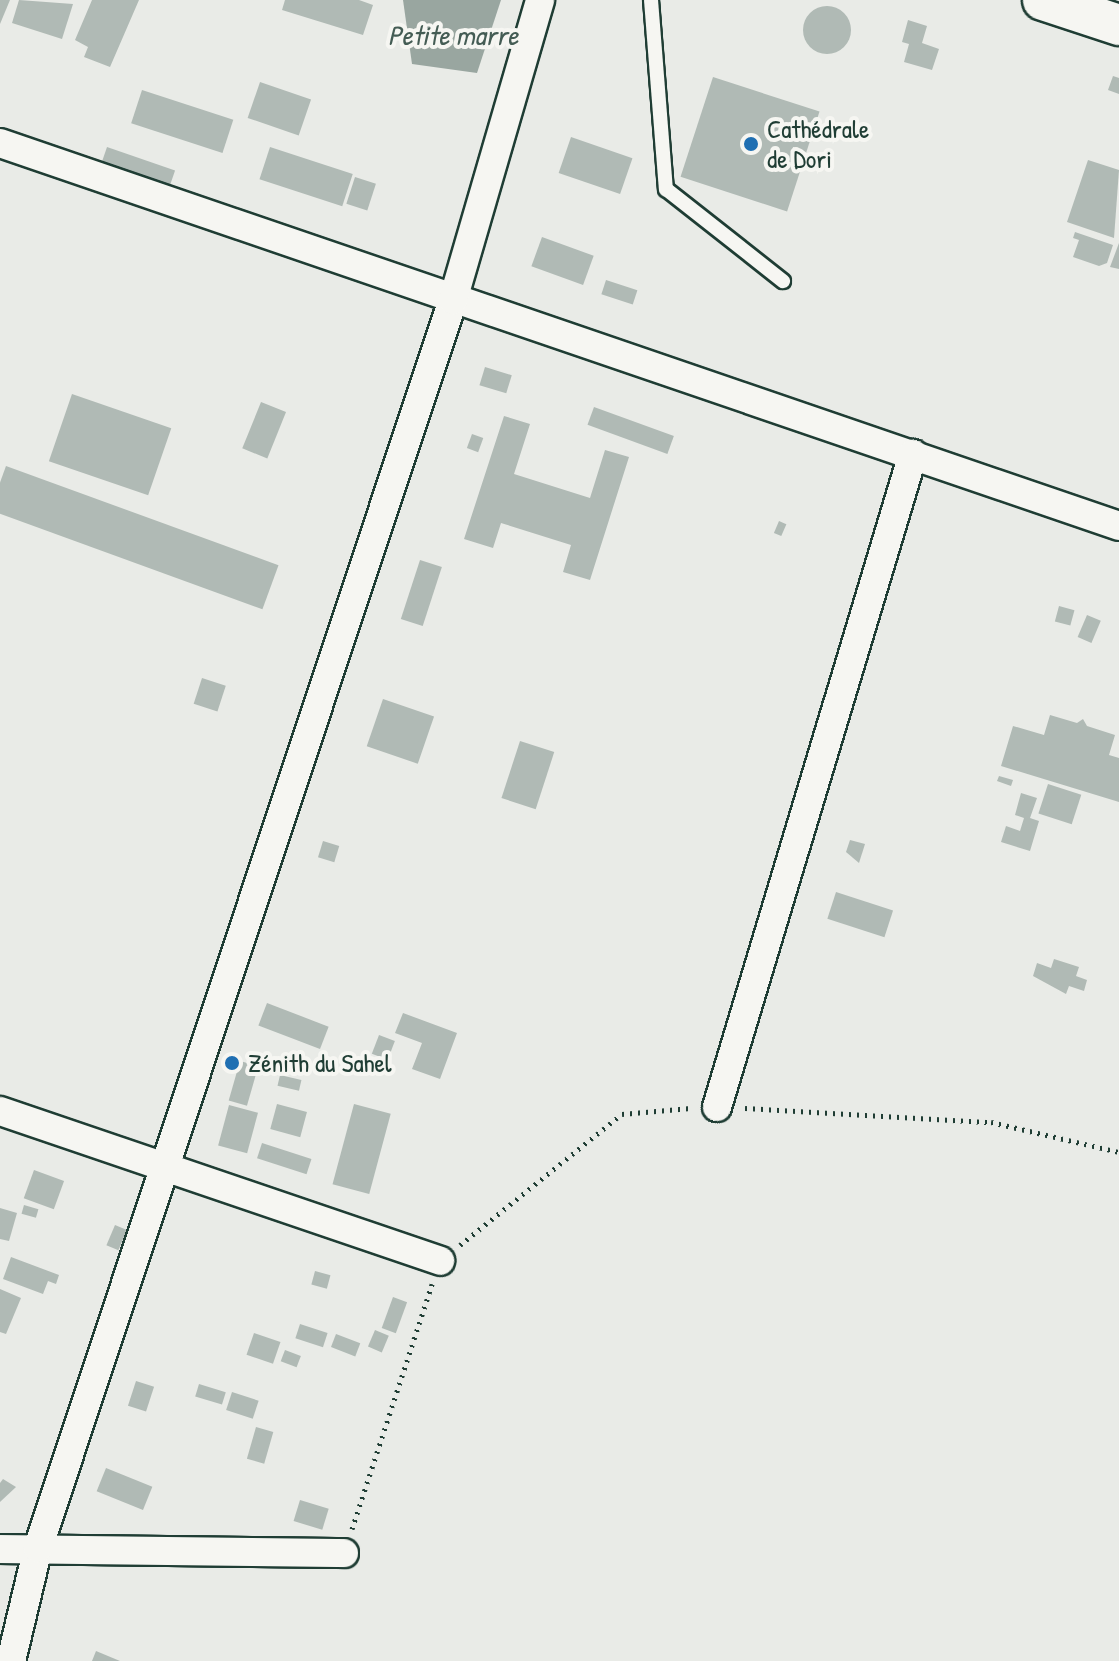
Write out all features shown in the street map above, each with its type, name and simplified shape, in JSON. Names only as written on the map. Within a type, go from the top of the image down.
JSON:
[{"type":"main road","points":[[1043,0],[1119,25]]},
{"type":"street","points":[[11,1661],[38,1548],[169,1166],[453,300],[540,0]]},
{"type":"street","points":[[0,143],[1119,526]]},
{"type":"street","points":[[717,1107],[913,454]]},
{"type":"street","points":[[0,1111],[169,1166],[440,1261]]},
{"type":"street","points":[[0,1549],[344,1553]]},
{"type":"lane","points":[[651,0],[666,189],[783,281]]},
{"type":"path","points":[[344,1553],[440,1261],[622,1114],[717,1107],[991,1122],[1119,1152]]},
{"type":"water","name":"Petite marre","points":[[403,0],[501,0],[477,73],[412,64]]},
{"type":"building","points":[[0,0],[10,0],[0,24]]},
{"type":"building","points":[[19,0],[73,4],[62,39],[12,23]]},
{"type":"building","points":[[92,0],[139,0],[110,67],[84,57],[88,47],[75,40]]},
{"type":"building","points":[[285,0],[359,0],[373,5],[363,35],[282,10]]},
{"type":"building","points":[[827,6],[844,13],[851,30],[844,47],[827,54],[810,47],[803,30],[810,13]]},
{"type":"building","points":[[908,20],[927,26],[922,43],[939,49],[932,70],[904,62],[909,44],[902,42]]},
{"type":"building","points":[[1113,76],[1119,78],[1119,94],[1108,90]]},
{"type":"building","name":"Cathédrale de Dori","points":[[713,77],[820,112],[787,211],[681,177]]},
{"type":"building","points":[[260,82],[311,100],[299,136],[248,118]]},
{"type":"building","points":[[142,90],[233,120],[222,153],[131,123]]},
{"type":"building","points":[[571,137],[632,158],[620,194],[559,173]]},
{"type":"building","points":[[107,147],[175,170],[169,188],[101,165]]},
{"type":"building","points":[[270,147],[353,174],[342,206],[259,179]]},
{"type":"building","points":[[1088,160],[1119,170],[1114,238],[1067,222]]},
{"type":"building","points":[[355,177],[376,184],[367,210],[346,204]]},
{"type":"building","points":[[1075,232],[1113,245],[1107,263],[1099,266],[1073,257],[1079,240],[1073,238]]},
{"type":"building","points":[[542,237],[594,256],[583,285],[531,266]]},
{"type":"building","points":[[1119,243],[1119,269],[1110,267]]},
{"type":"building","points":[[606,280],[637,290],[633,304],[601,294]]},
{"type":"building","points":[[485,367],[512,375],[506,393],[479,385]]},
{"type":"building","points":[[72,394],[171,428],[148,495],[49,461]]},
{"type":"building","points":[[261,402],[286,412],[267,458],[242,448]]},
{"type":"building","points":[[594,407],[674,436],[667,454],[588,425]]},
{"type":"building","points":[[504,416],[530,424],[514,474],[590,498],[605,450],[629,457],[590,580],[563,572],[571,545],[501,523],[493,548],[464,539]]},
{"type":"building","points":[[472,434],[483,438],[478,452],[467,448]]},
{"type":"building","points":[[6,466],[279,565],[262,609],[0,514],[0,482]]},
{"type":"building","points":[[779,521],[786,524],[781,536],[774,533]]},
{"type":"building","points":[[420,560],[442,567],[423,626],[401,619]]},
{"type":"building","points":[[1059,606],[1074,610],[1070,626],[1055,621]]},
{"type":"building","points":[[1087,615],[1101,621],[1091,643],[1078,637]]},
{"type":"building","points":[[202,678],[226,686],[217,711],[194,704]]},
{"type":"building","points":[[383,699],[434,717],[418,764],[367,746]]},
{"type":"building","points":[[1050,715],[1077,723],[1083,719],[1087,726],[1115,735],[1109,755],[1119,758],[1119,802],[1001,766],[1013,726],[1044,735]]},
{"type":"building","points":[[520,741],[554,752],[536,809],[501,798]]},
{"type":"building","points":[[999,776],[1013,780],[1011,786],[997,781]]},
{"type":"building","points":[[1048,784],[1081,795],[1072,824],[1038,813]]},
{"type":"building","points":[[1021,793],[1037,798],[1030,818],[1039,821],[1030,851],[1001,842],[1006,826],[1020,831],[1024,818],[1015,815]]},
{"type":"building","points":[[850,840],[865,844],[859,863],[846,852]]},
{"type":"building","points":[[323,841],[339,846],[334,862],[318,857]]},
{"type":"building","points":[[836,892],[893,911],[884,937],[827,919]]},
{"type":"building","points":[[1054,959],[1079,967],[1076,976],[1087,980],[1084,991],[1069,986],[1066,994],[1033,976],[1037,963],[1051,968]]},
{"type":"building","points":[[267,1003],[329,1027],[320,1049],[258,1025]]},
{"type":"building","points":[[403,1013],[457,1033],[440,1079],[412,1069],[422,1043],[395,1033]]},
{"type":"building","points":[[379,1035],[395,1041],[388,1060],[372,1054]]},
{"type":"building","points":[[240,1061],[258,1066],[247,1106],[229,1100]]},
{"type":"building","points":[[280,1075],[301,1080],[299,1091],[278,1086]]},
{"type":"building","points":[[277,1104],[307,1112],[300,1137],[270,1129]]},
{"type":"building","points":[[354,1104],[391,1114],[369,1194],[333,1184]]},
{"type":"building","points":[[229,1105],[258,1113],[247,1153],[218,1146]]},
{"type":"building","points":[[262,1143],[311,1159],[307,1174],[257,1158]]},
{"type":"building","points":[[34,1170],[64,1181],[54,1209],[24,1198]]},
{"type":"building","points":[[24,1205],[38,1209],[36,1218],[22,1214]]},
{"type":"building","points":[[0,1208],[17,1213],[9,1241],[0,1239]]},
{"type":"building","points":[[115,1225],[127,1230],[118,1250],[106,1245]]},
{"type":"building","points":[[11,1257],[59,1275],[56,1284],[48,1281],[43,1294],[3,1279]]},
{"type":"building","points":[[315,1271],[330,1275],[327,1289],[311,1285]]},
{"type":"building","points":[[0,1289],[21,1298],[6,1334],[0,1332]]},
{"type":"building","points":[[393,1297],[407,1302],[396,1333],[382,1328]]},
{"type":"building","points":[[300,1324],[328,1333],[323,1347],[295,1338]]},
{"type":"building","points":[[375,1330],[389,1336],[382,1352],[368,1347]]},
{"type":"building","points":[[254,1333],[280,1342],[273,1364],[247,1355]]},
{"type":"building","points":[[336,1334],[360,1343],[355,1356],[331,1347]]},
{"type":"building","points":[[285,1350],[301,1356],[297,1367],[281,1361]]},
{"type":"building","points":[[136,1381],[154,1387],[146,1412],[128,1406]]},
{"type":"building","points":[[199,1384],[226,1392],[222,1405],[195,1396]]},
{"type":"building","points":[[232,1392],[259,1401],[253,1419],[226,1410]]},
{"type":"building","points":[[256,1427],[273,1432],[264,1464],[247,1459]]},
{"type":"building","points":[[106,1468],[152,1487],[143,1510],[97,1491]]},
{"type":"building","points":[[3,1479],[16,1487],[0,1502],[0,1483]]},
{"type":"building","points":[[300,1500],[329,1509],[322,1530],[294,1521]]},
{"type":"building","points":[[96,1651],[120,1661],[92,1661]]},
{"type":"place","name":"Cathédrale de Dori","points":[[751,144]]},
{"type":"place","name":"Zénith du Sahel","points":[[232,1063]]}]
